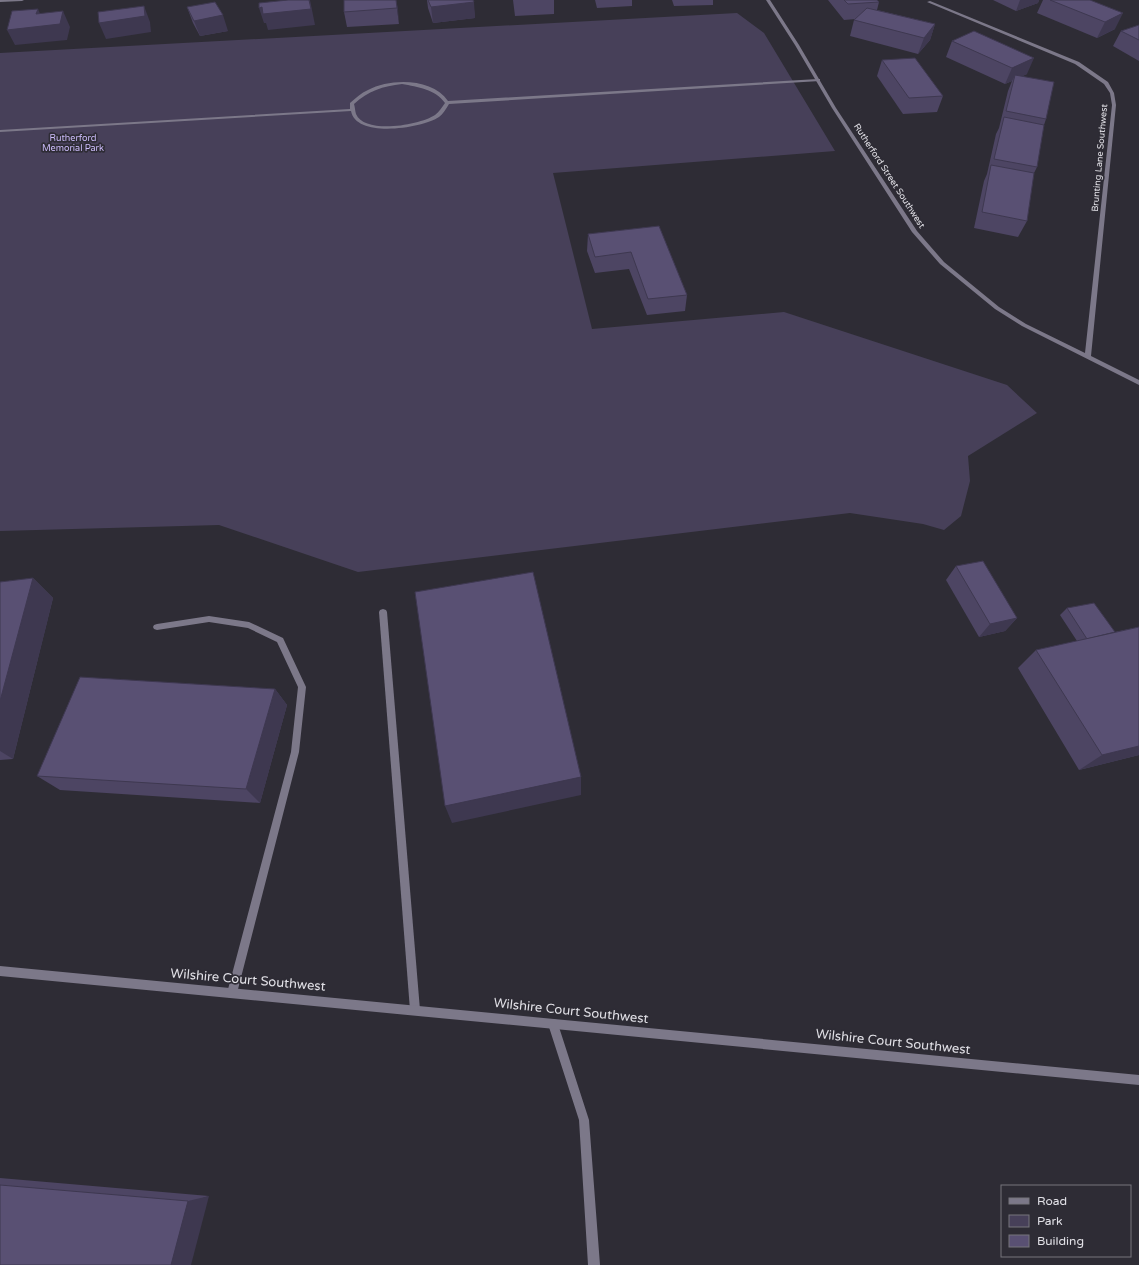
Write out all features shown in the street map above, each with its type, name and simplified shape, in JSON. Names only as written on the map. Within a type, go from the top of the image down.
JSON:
[{"type":"street","points":[[0,1],[22,0]]},
{"type":"street","name":"Rutherford Street Southwest","points":[[768,0],[915,232],[942,263],[997,308],[1024,325],[1139,384]]},
{"type":"street","name":"Brunting Lane Southwest","points":[[929,2],[1077,63],[1106,83],[1112,93],[1114,105],[1088,358]]},
{"type":"street","points":[[446,103],[818,80]]},
{"type":"street","points":[[402,83],[419,85],[429,89],[444,98],[446,103],[443,110],[435,117],[408,126],[395,128],[379,128],[368,124],[356,119],[351,110],[352,104],[364,92],[376,87],[402,83]]},
{"type":"street","points":[[0,131],[351,110]]},
{"type":"street","points":[[383,612],[415,1010]]},
{"type":"street","points":[[157,627],[209,619],[249,625],[280,640],[302,687],[295,752],[232,993]]},
{"type":"street","name":"Wilshire Court Southwest","points":[[0,971],[1139,1080]]},
{"type":"street","points":[[554,1024],[584,1120],[594,1265]]},
{"type":"green space","name":"Rutherford Memorial Park","points":[[737,13],[764,33],[835,151],[553,173],[592,329],[784,312],[1007,385],[1037,413],[968,456],[970,481],[961,516],[944,530],[923,524],[850,513],[358,572],[219,525],[0,531],[0,53]]},
{"type":"building","points":[[288,0],[309,0],[311,9],[263,14],[262,7],[259,8],[259,3]]},
{"type":"building","points":[[344,0],[396,0],[397,8],[344,12]]},
{"type":"building","points":[[428,0],[473,0],[474,2],[431,7]]},
{"type":"building","points":[[844,0],[877,0],[879,2],[848,4]]},
{"type":"building","points":[[1050,0],[1090,0],[1123,13],[1105,22]]},
{"type":"building","points":[[215,2],[223,15],[194,21],[187,7]]},
{"type":"building","points":[[144,6],[145,16],[99,23],[98,12]]},
{"type":"building","points":[[867,8],[935,24],[924,38],[854,20]]},
{"type":"building","points":[[38,9],[36,14],[63,11],[60,24],[7,30],[12,11]]},
{"type":"building","points":[[1139,25],[1139,40],[1121,31]]},
{"type":"building","points":[[974,31],[1034,58],[1012,68],[952,41]]},
{"type":"building","points":[[915,58],[943,96],[909,98],[882,60]]},
{"type":"building","points":[[1015,75],[1054,82],[1046,119],[1006,111]]},
{"type":"building","points":[[1004,117],[1044,125],[1037,167],[994,159]]},
{"type":"building","points":[[991,165],[1034,173],[1027,221],[982,212]]},
{"type":"building","points":[[659,226],[687,295],[648,299],[631,252],[595,257],[588,234]]},
{"type":"building","points":[[983,561],[1017,618],[990,624],[956,566]]},
{"type":"building","points":[[533,572],[581,777],[445,806],[415,592]]},
{"type":"building","points":[[33,578],[0,701],[0,582]]},
{"type":"building","points":[[1094,603],[1115,632],[1087,639],[1067,608]]},
{"type":"building","points":[[1139,627],[1139,746],[1102,755],[1036,650]]},
{"type":"building","points":[[80,677],[275,689],[246,789],[37,776]]},
{"type":"building","points":[[0,1185],[188,1201],[171,1265],[0,1265]]}]
